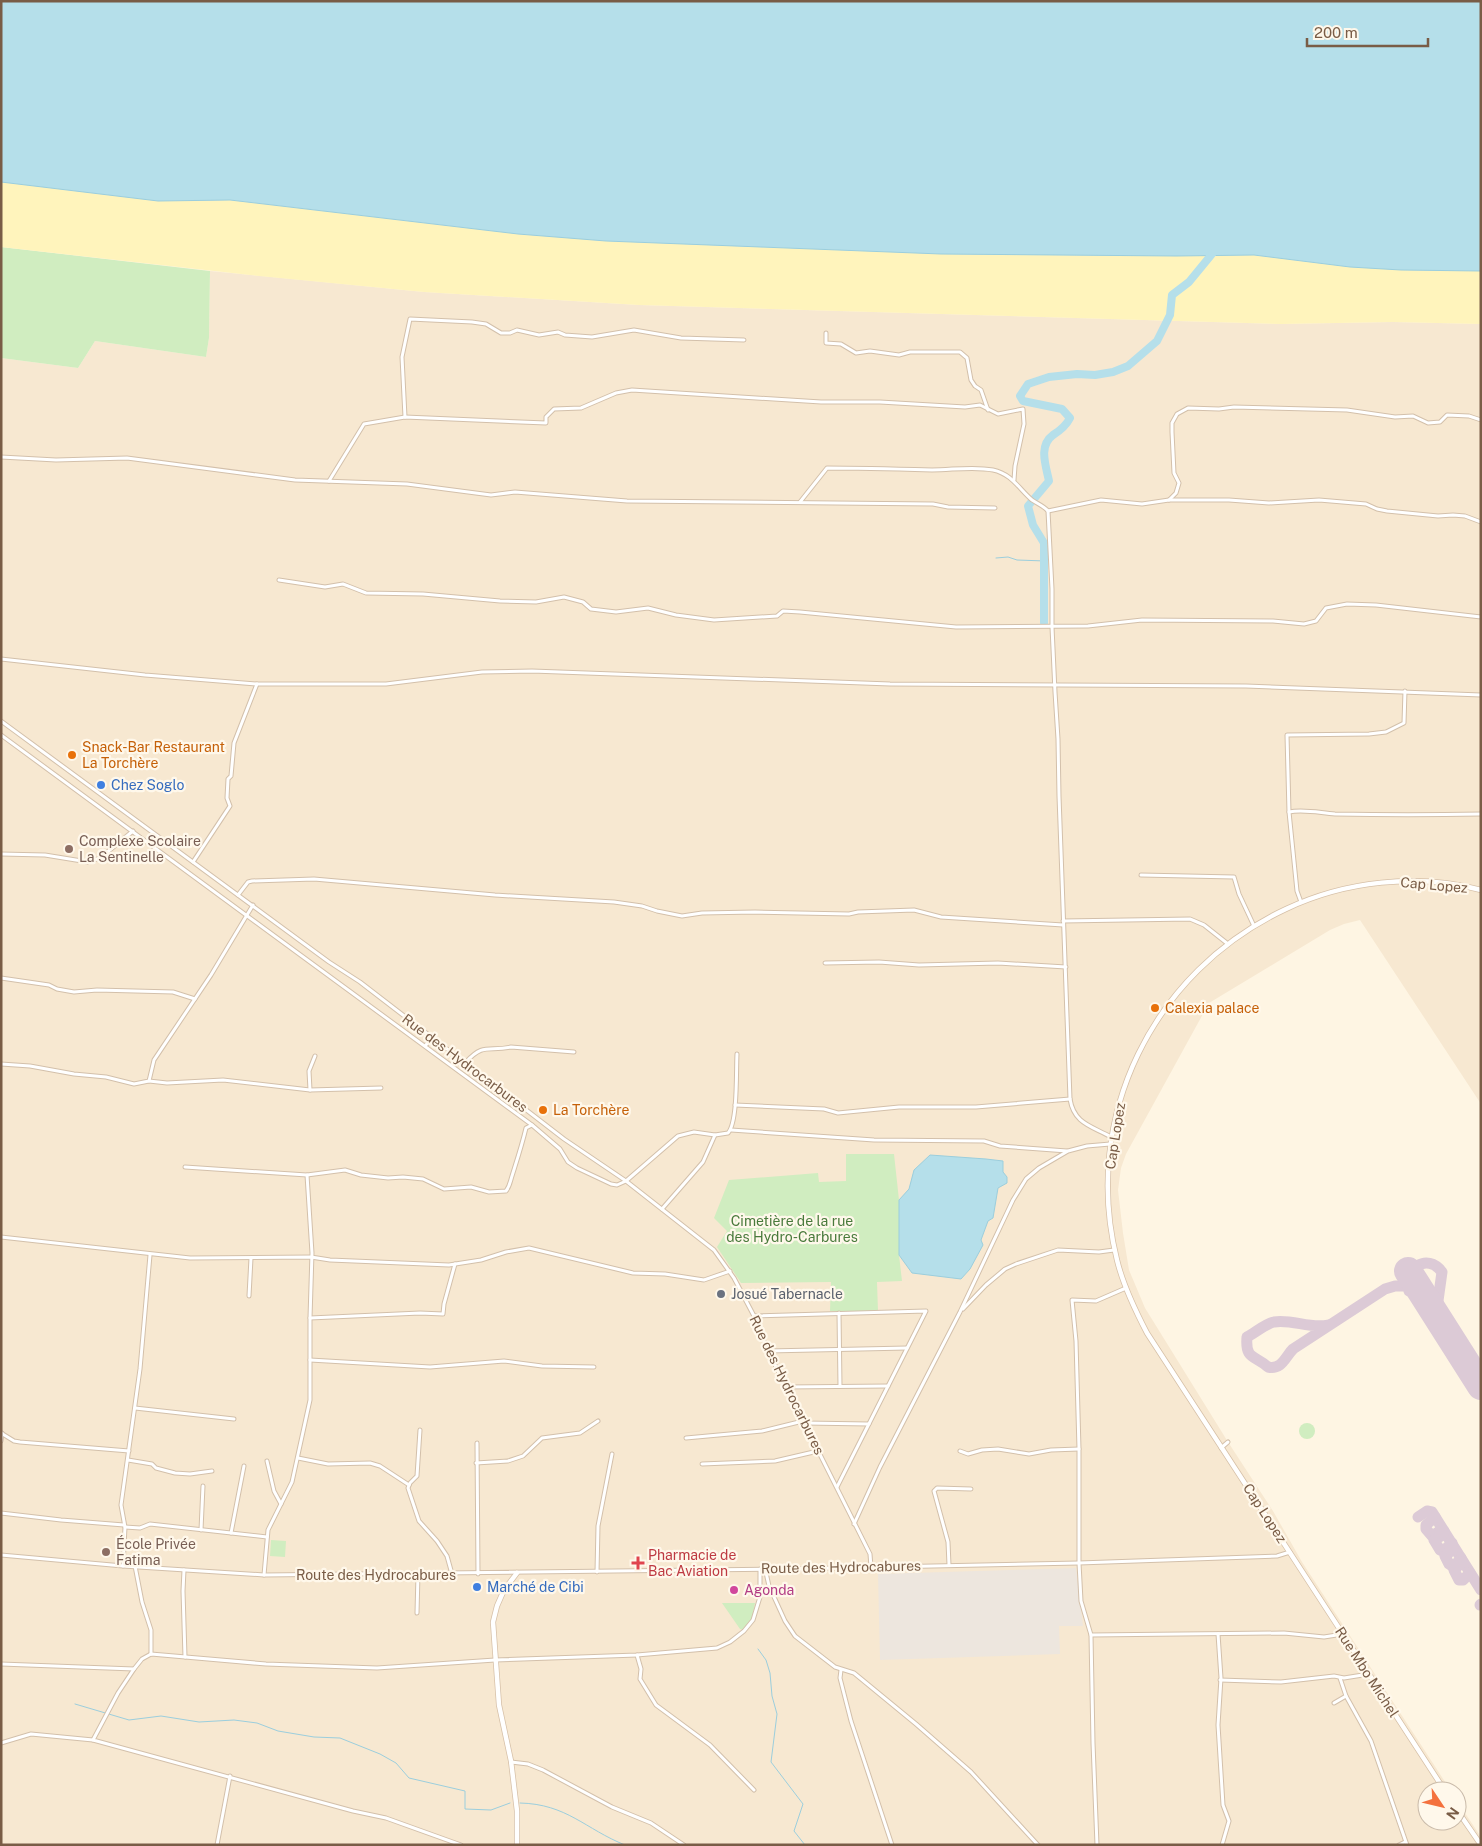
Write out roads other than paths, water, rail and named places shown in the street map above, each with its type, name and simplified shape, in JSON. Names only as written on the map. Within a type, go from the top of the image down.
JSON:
[{"type":"street","points":[[405,417],[402,357],[410,319],[486,324],[501,333],[510,333],[517,330],[539,335],[558,332],[565,335],[592,337],[634,330],[681,338],[744,340]]},
{"type":"street","points":[[826,333],[826,343],[841,344],[856,353],[870,351],[899,355],[910,352],[960,352],[967,358],[971,380],[981,390],[988,410]]},
{"type":"street","points":[[329,481],[364,424],[405,417],[546,422],[546,417],[554,409],[581,408],[616,393],[632,390],[821,402],[880,402],[965,408],[980,405],[998,414],[1023,409],[1024,424],[1014,480]]},
{"type":"street","points":[[1169,500],[1176,493],[1179,483],[1174,473],[1172,423],[1177,414],[1188,408],[1219,409],[1234,407],[1347,410],[1395,417],[1413,416],[1428,423],[1440,422],[1447,414],[1469,416],[1481,420]]},
{"type":"street","points":[[1,457],[56,460],[127,458],[284,478],[407,484],[491,495],[515,492],[627,501],[932,504],[996,508]]},
{"type":"street","points":[[800,502],[827,468],[934,470],[975,468],[993,470],[1014,480],[1026,495],[1048,511],[1070,1099],[1076,1116],[1112,1137]]},
{"type":"street","points":[[1048,511],[1101,500],[1142,504],[1169,500],[1229,500],[1269,503],[1318,500],[1366,504],[1388,511],[1459,516],[1481,522]]},
{"type":"street","points":[[279,580],[325,587],[343,584],[366,593],[423,594],[500,601],[536,602],[564,597],[583,602],[591,610],[616,612],[648,608],[676,615],[714,620],[777,616],[783,611],[880,619],[956,628],[1088,626],[1142,620],[1273,621],[1304,624],[1316,621],[1326,608],[1347,604],[1376,604],[1481,618]]},
{"type":"street","points":[[1,659],[257,684],[386,684],[482,672],[532,671],[890,684],[1246,686],[1481,695]]},
{"type":"street","points":[[193,862],[230,806],[227,798],[233,745],[257,684]]},
{"type":"street","points":[[1301,902],[1296,891],[1289,812],[1287,735],[1386,732],[1404,723],[1405,691]]},
{"type":"street","name":"Rue des Hydrocarbures","points":[[1,721],[433,1037],[714,1250],[730,1271],[754,1316],[786,1387],[870,1554],[871,1567]]},
{"type":"street","points":[[1,735],[532,1125],[560,1149],[568,1162],[611,1184],[617,1185],[626,1182],[678,1136],[694,1132],[715,1134],[728,1133],[731,1130],[874,1140],[984,1141],[1000,1146],[1068,1151]]},
{"type":"street","points":[[1289,812],[1420,815],[1481,814]]},
{"type":"street","points":[[1,854],[45,855],[88,862],[100,858],[133,831]]},
{"type":"street","points":[[1141,875],[1234,877],[1239,894],[1254,926]]},
{"type":"street","points":[[238,895],[248,882],[252,881],[314,879],[495,895],[614,902],[642,906],[682,916],[702,913],[793,912],[849,914],[914,910],[941,917],[1063,923],[1190,919],[1204,925],[1228,944]]},
{"type":"street","name":"Cap Lopez","points":[[1290,1552],[1147,1333],[1126,1288],[1114,1250],[1108,1194],[1110,1144],[1116,1112],[1138,1053],[1170,1001],[1191,976],[1228,944],[1254,926],[1301,902],[1333,891],[1356,886],[1398,882],[1436,883],[1481,890]]},
{"type":"street","points":[[149,1081],[154,1060],[196,999],[252,905]]},
{"type":"street","points":[[825,963],[879,962],[919,965],[998,963],[1066,967]]},
{"type":"street","points":[[1,978],[49,985],[57,989],[74,992],[97,990],[173,992],[196,999]]},
{"type":"street","points":[[425,1046],[433,1037]]},
{"type":"street","points":[[466,1062],[474,1053],[484,1049],[511,1047],[574,1052]]},
{"type":"street","points":[[731,1130],[736,1105],[737,1054]]},
{"type":"street","points":[[310,1090],[308,1071],[314,1056]]},
{"type":"street","points":[[1,1064],[30,1066],[74,1074],[106,1077],[134,1084],[149,1081],[167,1083],[223,1080],[310,1090],[381,1088]]},
{"type":"street","points":[[736,1105],[824,1108],[838,1113],[899,1107],[976,1107],[1070,1099]]},
{"type":"street","points":[[185,1167],[307,1175],[345,1170],[361,1175],[423,1179],[444,1189],[471,1188],[488,1192],[506,1191],[519,1159],[526,1128],[532,1125]]},
{"type":"street","points":[[662,1209],[703,1162],[715,1134]]},
{"type":"street","points":[[854,1524],[880,1467],[960,1312],[1013,1200],[1026,1179],[1039,1168],[1068,1151],[1087,1146],[1110,1144]]},
{"type":"street","points":[[264,1576],[267,1537],[271,1523],[290,1488],[309,1412],[310,1257],[312,1253],[307,1175]]},
{"type":"street","points":[[1,1237],[190,1258],[310,1257],[428,1266],[481,1260],[506,1252],[529,1248],[634,1274],[665,1274],[704,1280],[730,1271]]},
{"type":"street","points":[[960,1312],[986,1285],[1016,1264],[1058,1250],[1099,1252],[1114,1250]]},
{"type":"street","points":[[123,1566],[125,1526],[121,1505],[130,1451],[143,1340],[150,1255]]},
{"type":"street","points":[[249,1296],[251,1258]]},
{"type":"street","points":[[310,1318],[443,1314],[455,1264]]},
{"type":"street","points":[[1097,1845],[1091,1635],[1082,1601],[1079,1563],[1079,1449],[1076,1341],[1072,1300],[1096,1301],[1126,1288]]},
{"type":"street","points":[[754,1316],[926,1311],[837,1488]]},
{"type":"street","points":[[838,1313],[840,1386]]},
{"type":"street","points":[[768,1350],[908,1348]]},
{"type":"street","points":[[310,1360],[430,1367],[504,1361],[542,1366],[594,1367]]},
{"type":"street","points":[[786,1387],[888,1386]]},
{"type":"street","points":[[135,1408],[234,1419]]},
{"type":"street","points":[[476,1463],[505,1462],[517,1458],[532,1450],[542,1438],[580,1433],[598,1421]]},
{"type":"street","points":[[686,1438],[762,1431],[804,1422],[869,1424]]},
{"type":"street","points":[[408,1485],[418,1476],[420,1430]]},
{"type":"street","points":[[1,1441],[2,1433],[14,1441],[20,1442],[130,1451]]},
{"type":"street","points":[[1221,1448],[1228,1442]]},
{"type":"street","points":[[477,1443],[478,1574]]},
{"type":"street","points":[[960,1451],[968,1454],[982,1450],[998,1450],[1029,1454],[1051,1450],[1079,1449]]},
{"type":"street","points":[[702,1464],[775,1460],[818,1451]]},
{"type":"street","points":[[597,1572],[598,1526],[612,1454]]},
{"type":"street","points":[[298,1458],[328,1464],[380,1466],[408,1485],[419,1521],[437,1541],[447,1556],[452,1574]]},
{"type":"street","points":[[128,1460],[152,1464],[156,1468],[175,1473],[190,1474],[212,1471]]},
{"type":"street","points":[[267,1461],[274,1491],[281,1504]]},
{"type":"street","points":[[231,1533],[244,1466]]},
{"type":"street","points":[[200,1530],[204,1486]]},
{"type":"street","points":[[949,1565],[948,1542],[934,1492],[937,1488],[971,1489]]},
{"type":"street","points":[[1,1513],[140,1528],[150,1524],[267,1537]]},
{"type":"street","name":"Route des Hydrocabures","points":[[1,1555],[264,1576],[1079,1563],[1277,1556],[1290,1552]]},
{"type":"street","name":"Rue Mbo Michel","points":[[1290,1552],[1439,1781]]},
{"type":"street","points":[[135,1566],[142,1602],[151,1630],[151,1654]]},
{"type":"street","points":[[93,1740],[128,1677],[142,1659],[151,1654],[266,1664],[377,1668],[495,1660],[637,1655],[717,1648],[744,1632],[753,1620],[760,1596],[760,1568]]},
{"type":"street","points":[[765,1568],[768,1586],[793,1634],[835,1668],[854,1673],[862,1679],[971,1772],[1038,1845]]},
{"type":"street","points":[[184,1570],[182,1591],[184,1658]]},
{"type":"street","points":[[517,1573],[504,1590],[493,1622],[499,1705],[511,1762],[517,1811],[517,1845]]},
{"type":"street","points":[[417,1613],[418,1574]]},
{"type":"street","points":[[1091,1635],[1284,1633],[1324,1637],[1343,1634]]},
{"type":"street","points":[[1218,1634],[1220,1761],[1223,1805],[1229,1821],[1222,1845]]},
{"type":"street","points":[[637,1655],[641,1669],[640,1679],[656,1705],[710,1745],[754,1790]]},
{"type":"street","points":[[1,1664],[134,1669]]},
{"type":"street","points":[[841,1670],[840,1678],[851,1721],[892,1845]]},
{"type":"street","points":[[1220,1680],[1281,1682],[1369,1674]]},
{"type":"street","points":[[1340,1678],[1346,1696],[1371,1741],[1406,1843],[1399,1845]]},
{"type":"street","points":[[1334,1703],[1346,1696]]},
{"type":"street","points":[[1,1743],[31,1734],[93,1740],[353,1811],[386,1818],[461,1845]]},
{"type":"street","points":[[511,1762],[528,1764],[543,1770],[612,1807],[651,1823],[684,1845]]},
{"type":"street","points":[[217,1845],[230,1776]]},
{"type":"street","points":[[1467,1825],[1481,1845]]},
{"type":"water","points":[[1,1],[1481,1],[1481,271],[1350,267],[1254,255],[941,254],[606,241],[518,234],[230,200],[158,201],[1,182]]},
{"type":"water","points":[[930,1155],[1003,1161],[1003,1172],[1007,1177],[1007,1183],[998,1188],[993,1218],[988,1221],[981,1240],[983,1245],[970,1269],[961,1279],[912,1273],[899,1255],[899,1200],[909,1189],[914,1170]]},
{"type":"waterway","points":[[1044,623],[1044,543],[1033,525],[1028,506],[1049,481],[1044,457],[1044,450],[1048,440],[1063,428],[1070,418],[1062,409],[1023,401],[1020,396],[1028,384],[1049,377],[1077,374],[1095,375],[1113,372],[1128,366],[1157,341],[1170,315],[1172,295],[1189,282],[1212,254]]},
{"type":"waterway","points":[[996,558],[1008,557],[1017,560],[1045,561]]},
{"type":"waterway","points":[[758,1649],[766,1660],[770,1673],[772,1696],[777,1714],[771,1762],[803,1804],[794,1831],[805,1845]]},
{"type":"waterway","points":[[75,1704],[129,1720],[161,1716],[199,1722],[234,1720],[257,1723],[278,1731],[314,1737],[340,1738],[380,1754],[396,1763],[409,1778],[465,1791],[465,1809],[491,1810],[510,1803]]},
{"type":"waterway","points":[[520,1803],[536,1804],[551,1808],[575,1818],[625,1845]]},
{"type":"place","name":"Snack-Bar Restaurant La Torchère","points":[[72,755]]},
{"type":"place","name":"Chez Soglo","points":[[101,785]]},
{"type":"place","name":"Complexe Scolaire La Sentinelle","points":[[69,849]]},
{"type":"place","name":"Calexia palace","points":[[1155,1008]]},
{"type":"place","name":"La Torchère","points":[[543,1110]]},
{"type":"place","name":"Josué Tabernacle","points":[[721,1294]]},
{"type":"place","name":"École Privée Fatima","points":[[106,1552]]},
{"type":"place","name":"Pharmacie de Bac Aviation","points":[[638,1563]]},
{"type":"place","name":"Marché de Cibi","points":[[477,1587]]},
{"type":"place","name":"Agonda","points":[[734,1590]]},
{"type":"park label","name":"Cimetière de la rue des Hydro-Carbures","points":[[792,1230]]}]
